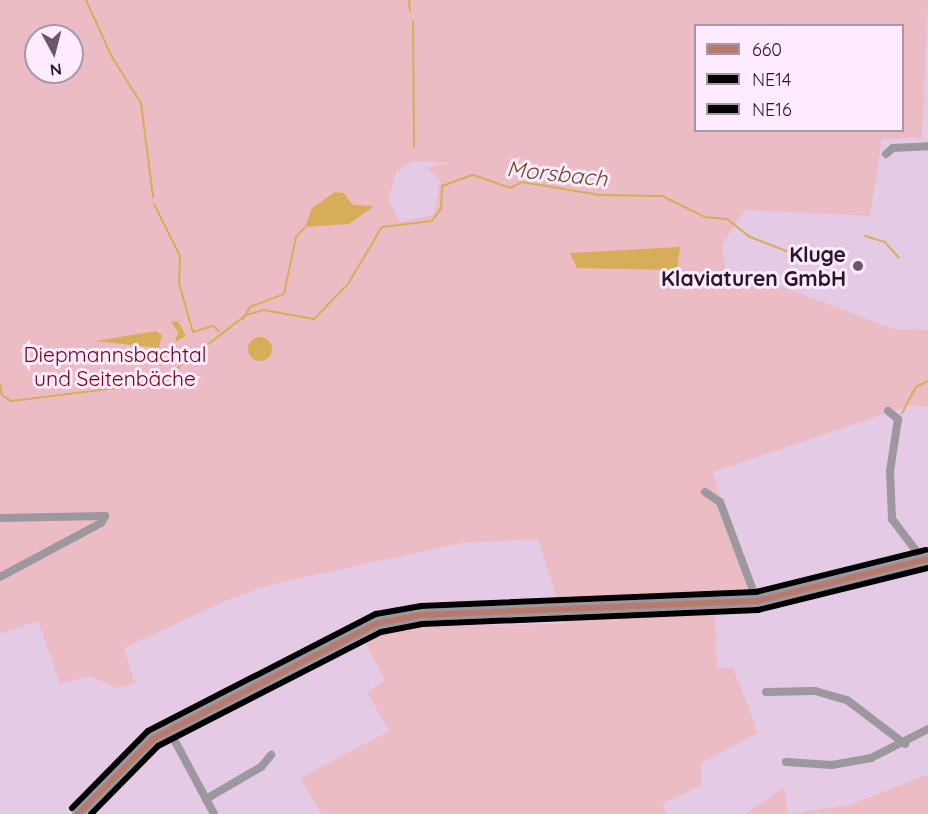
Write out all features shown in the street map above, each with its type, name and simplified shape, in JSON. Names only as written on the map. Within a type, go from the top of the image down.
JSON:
[{"type":"main road","points":[[78,814],[134,753],[169,730],[390,620],[757,601],[925,560]]},
{"type":"street","points":[[886,154],[893,148],[928,146]]},
{"type":"street","points":[[888,411],[898,419],[890,471],[892,519],[925,560]]},
{"type":"street","points":[[705,492],[720,502],[757,601]]},
{"type":"street","points":[[0,518],[105,516],[101,523],[0,577]]},
{"type":"street","points":[[766,692],[815,691],[847,700],[905,744]]},
{"type":"street","points":[[786,762],[842,764],[905,744],[928,729]]},
{"type":"street","points":[[169,730],[214,814]]},
{"type":"street","points":[[206,799],[261,767],[271,754]]},
{"type":"green space","name":"Diepmannsbachtal und Seitenbäche","points":[[0,0],[928,0],[922,138],[882,139],[870,216],[745,210],[722,245],[725,271],[734,286],[772,283],[894,329],[928,330],[928,407],[911,405],[713,472],[749,594],[714,596],[717,669],[733,667],[758,733],[701,763],[701,785],[662,804],[667,814],[322,814],[300,778],[389,731],[367,692],[385,680],[363,638],[393,626],[565,624],[538,539],[461,543],[269,585],[223,602],[124,648],[135,683],[117,688],[89,676],[60,684],[38,621],[0,634]],"holes":[[[414,161],[452,163],[426,167],[440,180],[434,215],[400,222],[388,199],[397,171]]]},
{"type":"green space","points":[[928,774],[928,814],[788,814],[850,805]]},
{"type":"green space","points":[[784,788],[788,814],[745,814]]},
{"type":"shaded area","points":[[335,192],[344,193],[353,205],[374,206],[349,224],[305,227],[312,208]]},
{"type":"shaded area","points":[[680,247],[677,270],[577,268],[570,253]]},
{"type":"shaded area","points":[[178,321],[186,336],[175,342],[178,332],[171,322]]},
{"type":"shaded area","points":[[156,331],[162,335],[159,348],[95,341]]},
{"type":"shaded area","points":[[260,337],[269,340],[272,349],[269,358],[260,361],[251,358],[248,349],[251,340]]},
{"type":"waterway","points":[[86,0],[112,57],[141,103],[153,197]]},
{"type":"waterway","points":[[409,0],[410,11]]},
{"type":"waterway","points":[[413,21],[414,147]]},
{"type":"waterway","name":"Morsbach","points":[[0,384],[2,395],[11,401],[125,387],[135,377],[167,376],[246,315],[263,310],[314,319],[348,284],[382,227],[432,221],[441,208],[442,186],[473,175],[510,188],[522,182],[600,195],[662,196],[705,217],[727,219],[750,237],[787,251]]},
{"type":"waterway","points":[[154,204],[180,256],[179,283],[193,332],[213,326],[219,331]]},
{"type":"waterway","points":[[243,319],[250,307],[284,294],[296,237],[305,227]]},
{"type":"waterway","name":"Morsbach","points":[[865,236],[885,242],[899,258]]},
{"type":"waterway","points":[[902,413],[916,387],[928,381]]},
{"type":"transit line","name":"NE16","points":[[72,808],[148,731],[376,614],[421,606],[756,592],[926,550]]},
{"type":"transit line","name":"660","points":[[78,814],[153,739],[378,623],[421,615],[757,601],[928,559]]},
{"type":"transit line","name":"NE14","points":[[91,814],[158,746],[381,632],[422,624],[758,610],[928,568]]},
{"type":"place","name":"Kluge Klaviaturen GmbH","points":[[858,266]]}]
